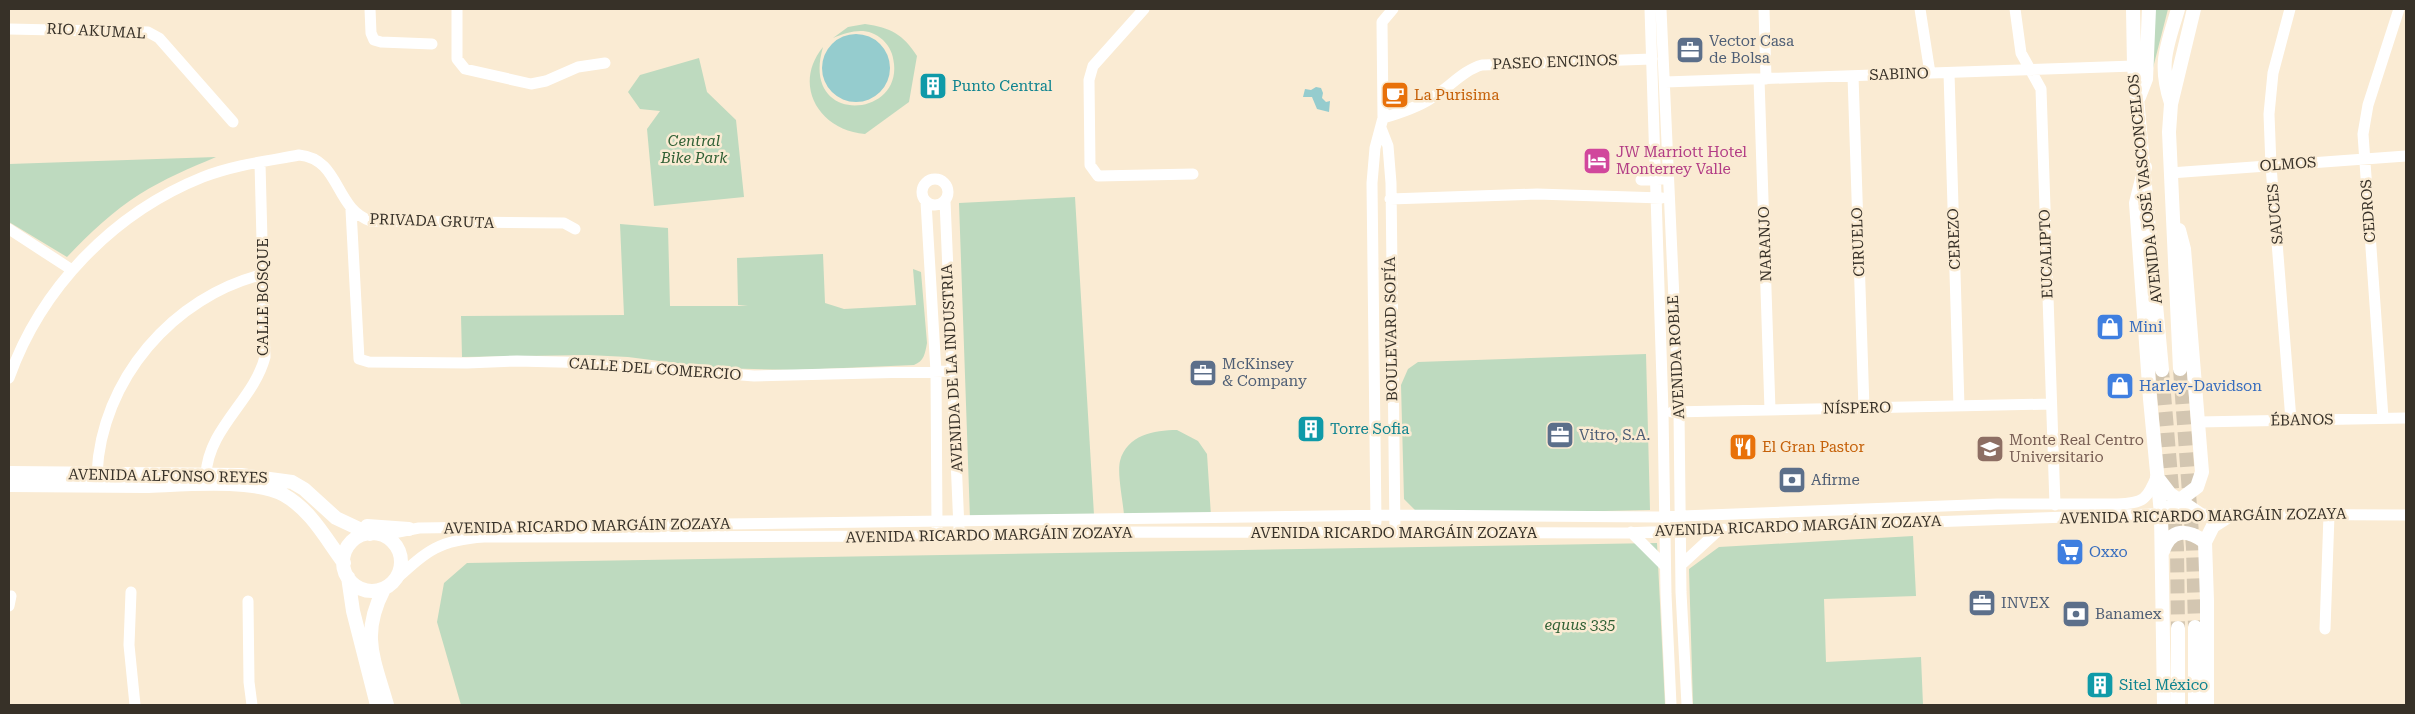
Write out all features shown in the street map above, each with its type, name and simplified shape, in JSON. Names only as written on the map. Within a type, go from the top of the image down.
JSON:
[{"type":"main road","points":[[2138,98],[2146,79],[2149,9]]},
{"type":"main road","points":[[2171,104],[2165,84],[2163,66],[2178,9]]},
{"type":"main road","points":[[2171,104],[2194,9]]},
{"type":"main road","name":"AVENIDA JOSÉ VASCONCELOS","points":[[2131,12],[2134,66],[2162,370]]},
{"type":"main road","name":"AVENIDA JOSÉ VASCONCELOS","points":[[2171,104],[2170,173],[2180,369]]},
{"type":"main road","points":[[2144,167],[2138,188],[2136,210],[2161,514],[2164,705]]},
{"type":"main road","points":[[2161,514],[2177,500],[2197,487],[2202,478],[2184,250],[2180,233],[2172,216]]},
{"type":"main road","name":"AVENIDA ALFONSO REYES","points":[[9,473],[241,475],[292,482],[304,489],[336,518],[350,526],[377,534]]},
{"type":"main road","points":[[2157,476],[2162,486],[2177,500],[2201,515]]},
{"type":"main road","name":"AVENIDA ALFONSO REYES","points":[[9,485],[246,486],[274,490],[285,496],[306,513],[344,563]]},
{"type":"main road","points":[[2207,705],[2207,576],[2205,542],[2213,526],[2230,515]]},
{"type":"main road","points":[[350,526],[408,529]]},
{"type":"main road","points":[[2162,552],[2169,539],[2176,534],[2190,533],[2205,542]]},
{"type":"main road","points":[[377,705],[353,611],[344,563],[348,546],[362,535],[377,534],[392,541],[398,550],[401,560],[400,571],[389,585],[371,621],[370,636],[387,705]]},
{"type":"main road","points":[[348,577],[357,586],[365,590],[389,585]]},
{"type":"main road","points":[[2194,627],[2195,705]]},
{"type":"main road","points":[[2178,628],[2178,705]]},
{"type":"street","points":[[370,9],[371,33],[374,40],[381,42],[432,44]]},
{"type":"street","points":[[457,9],[456,54],[459,64],[465,69],[531,84],[546,81],[578,67],[605,64]]},
{"type":"street","points":[[1144,9],[1093,66],[1089,80],[1090,165],[1093,172],[1098,176],[1193,174]]},
{"type":"street","name":"BOULEVARD SOFÍA","points":[[1392,9],[1382,22],[1382,123],[1388,146],[1390,199],[1395,532]]},
{"type":"street","name":"AVENIDA ROBLE","points":[[1650,9],[1671,705]]},
{"type":"street","name":"AVENIDA ROBLE","points":[[1661,9],[1679,411],[1680,531],[1687,705]]},
{"type":"street","name":"NARANJO","points":[[1764,9],[1763,79],[1770,410]]},
{"type":"street","points":[[1920,9],[1930,73]]},
{"type":"street","name":"EUCALIPTO","points":[[2015,9],[2021,53],[2039,83],[2041,90],[2055,504]]},
{"type":"street","name":"SAUCES","points":[[2290,9],[2269,93],[2271,166],[2291,420]]},
{"type":"street","name":"CEDROS","points":[[2383,418],[2363,134],[2368,105],[2399,9]]},
{"type":"street","name":"RIO AKUMAL","points":[[9,28],[148,32],[159,38],[233,122]]},
{"type":"street","name":"PASEO ENCINOS","points":[[1382,123],[1430,100],[1470,69],[1482,64],[1652,59]]},
{"type":"street","name":"SABINO","points":[[1665,82],[2134,66]]},
{"type":"street","name":"CEREZO","points":[[1949,73],[1958,406]]},
{"type":"street","name":"CIRUELO","points":[[1853,76],[1864,408]]},
{"type":"street","name":"BOULEVARD SOFÍA","points":[[1376,532],[1372,183],[1375,148],[1382,123]]},
{"type":"street","name":"PRIVADA GRUTA","points":[[9,378],[34,321],[72,270],[117,226],[158,199],[203,177],[234,167],[299,154],[319,160],[328,170],[351,210],[359,217],[371,221],[564,224],[575,229]]},
{"type":"street","name":"OLMOS","points":[[2170,173],[2406,156]]},
{"type":"street","name":"CALLE BOSQUE","points":[[206,475],[209,453],[261,372],[265,357],[260,163]]},
{"type":"street","points":[[934,178],[944,182],[947,186],[948,196],[945,201],[936,205],[926,202],[922,195],[922,188],[929,180],[934,178]]},
{"type":"street","points":[[1641,180],[1668,179]]},
{"type":"street","points":[[1390,199],[1537,194],[1669,198]]},
{"type":"street","name":"AVENIDA DE LA INDUSTRIA","points":[[945,201],[959,536]]},
{"type":"street","name":"AVENIDA DE LA INDUSTRIA","points":[[926,202],[936,372],[938,536]]},
{"type":"street","name":"CALLE DEL COMERCIO","points":[[351,210],[358,359],[369,362],[467,363],[517,361],[597,363],[738,376],[952,371]]},
{"type":"street","points":[[9,229],[72,270]]},
{"type":"street","points":[[97,474],[98,456],[105,425],[120,388],[142,353],[195,302],[241,280],[264,274]]},
{"type":"street","name":"NÍSPERO","points":[[1663,412],[2051,404]]},
{"type":"street","name":"ÉBANOS","points":[[2198,422],[2406,418]]},
{"type":"street","name":"AVENIDA RICARDO MARGÁIN ZOZAYA","points":[[377,534],[408,529],[937,521],[1394,515],[1680,516],[1988,505],[2135,503],[2143,500],[2150,493],[2157,476]]},
{"type":"street","name":"AVENIDA RICARDO MARGÁIN ZOZAYA","points":[[389,585],[431,549],[464,538],[959,536],[1110,532],[1665,532],[2161,514],[2406,515]]},
{"type":"street","points":[[2325,629],[2329,515]]},
{"type":"street","points":[[1681,565],[1720,529]]},
{"type":"street","points":[[1631,532],[1666,566]]},
{"type":"street","points":[[131,592],[129,645],[136,705]]},
{"type":"street","points":[[248,601],[249,682],[252,705]]},
{"type":"street","points":[[1669,661],[1685,660]]},
{"type":"green space","points":[[2155,9],[2168,9],[2153,68]]},
{"type":"green space","points":[[865,24],[896,33],[907,42],[917,56],[909,102],[865,134],[849,131],[823,115],[815,103],[811,90],[810,76],[814,61],[823,47],[820,72],[825,90],[837,101],[852,105],[868,103],[882,96],[892,82],[894,64],[891,51],[883,40],[865,31],[846,33],[833,38],[848,27]]},
{"type":"green space","name":"Central Bike Park","points":[[699,58],[707,92],[736,120],[744,197],[654,206],[647,129],[660,111],[640,109],[628,92],[640,75]]},
{"type":"green space","points":[[216,157],[168,179],[130,201],[102,223],[67,257],[9,222],[9,164]]},
{"type":"green space","points":[[1075,197],[1094,515],[970,519],[959,203]]},
{"type":"green space","points":[[620,224],[668,228],[670,306],[748,306],[738,305],[737,258],[823,254],[825,303],[844,309],[916,305],[913,269],[921,272],[927,343],[924,357],[914,365],[796,370],[714,368],[628,357],[588,355],[462,357],[461,316],[624,315]]},
{"type":"green space","points":[[1646,354],[1650,510],[1420,515],[1404,499],[1401,385],[1408,369],[1418,362]]},
{"type":"green space","points":[[1177,430],[1198,441],[1207,454],[1211,516],[1124,515],[1119,473],[1120,461],[1124,452],[1129,445],[1143,436],[1159,431]]},
{"type":"green space","points":[[1913,536],[1916,596],[1824,599],[1826,662],[1921,657],[1923,705],[1693,705],[1689,569],[1719,547]]},
{"type":"green space","name":"equus 335","points":[[1657,543],[1665,705],[461,705],[437,622],[444,583],[467,563]]},
{"type":"water","points":[[849,34],[863,34],[875,39],[885,49],[890,61],[890,75],[885,87],[875,97],[863,102],[849,102],[837,97],[827,87],[822,75],[822,61],[827,49],[837,39]]},
{"type":"water","points":[[1316,87],[1321,88],[1322,98],[1326,102],[1330,101],[1329,112],[1317,109],[1312,97],[1303,97],[1305,89],[1311,90]]},
{"type":"tunnel","points":[[2180,369],[2193,548],[2195,627]]},
{"type":"tunnel","points":[[2162,370],[2177,548],[2178,628]]},
{"type":"place","name":"Vector Casa de Bolsa","points":[[1690,50]]},
{"type":"place","name":"Punto Central","points":[[933,86]]},
{"type":"place","name":"La Purisima","points":[[1395,95]]},
{"type":"place","name":"JW Marriott Hotel Monterrey Valle","points":[[1597,161]]},
{"type":"place","name":"Mini","points":[[2110,327]]},
{"type":"place","name":"McKinsey & Company","points":[[1203,373]]},
{"type":"place","name":"Harley-Davidson","points":[[2120,386]]},
{"type":"place","name":"Torre Sofia","points":[[1311,429]]},
{"type":"place","name":"Vitro, S.A.","points":[[1560,435]]},
{"type":"place","name":"El Gran Pastor","points":[[1743,447]]},
{"type":"place","name":"Monte Real Centro Universitario","points":[[1990,449]]},
{"type":"place","name":"Afirme","points":[[1792,480]]},
{"type":"place","name":"Oxxo","points":[[2070,552]]},
{"type":"place","name":"INVEX","points":[[1982,603]]},
{"type":"place","name":"Banamex","points":[[2076,614]]},
{"type":"place","name":"Sitel México","points":[[2100,685]]}]
